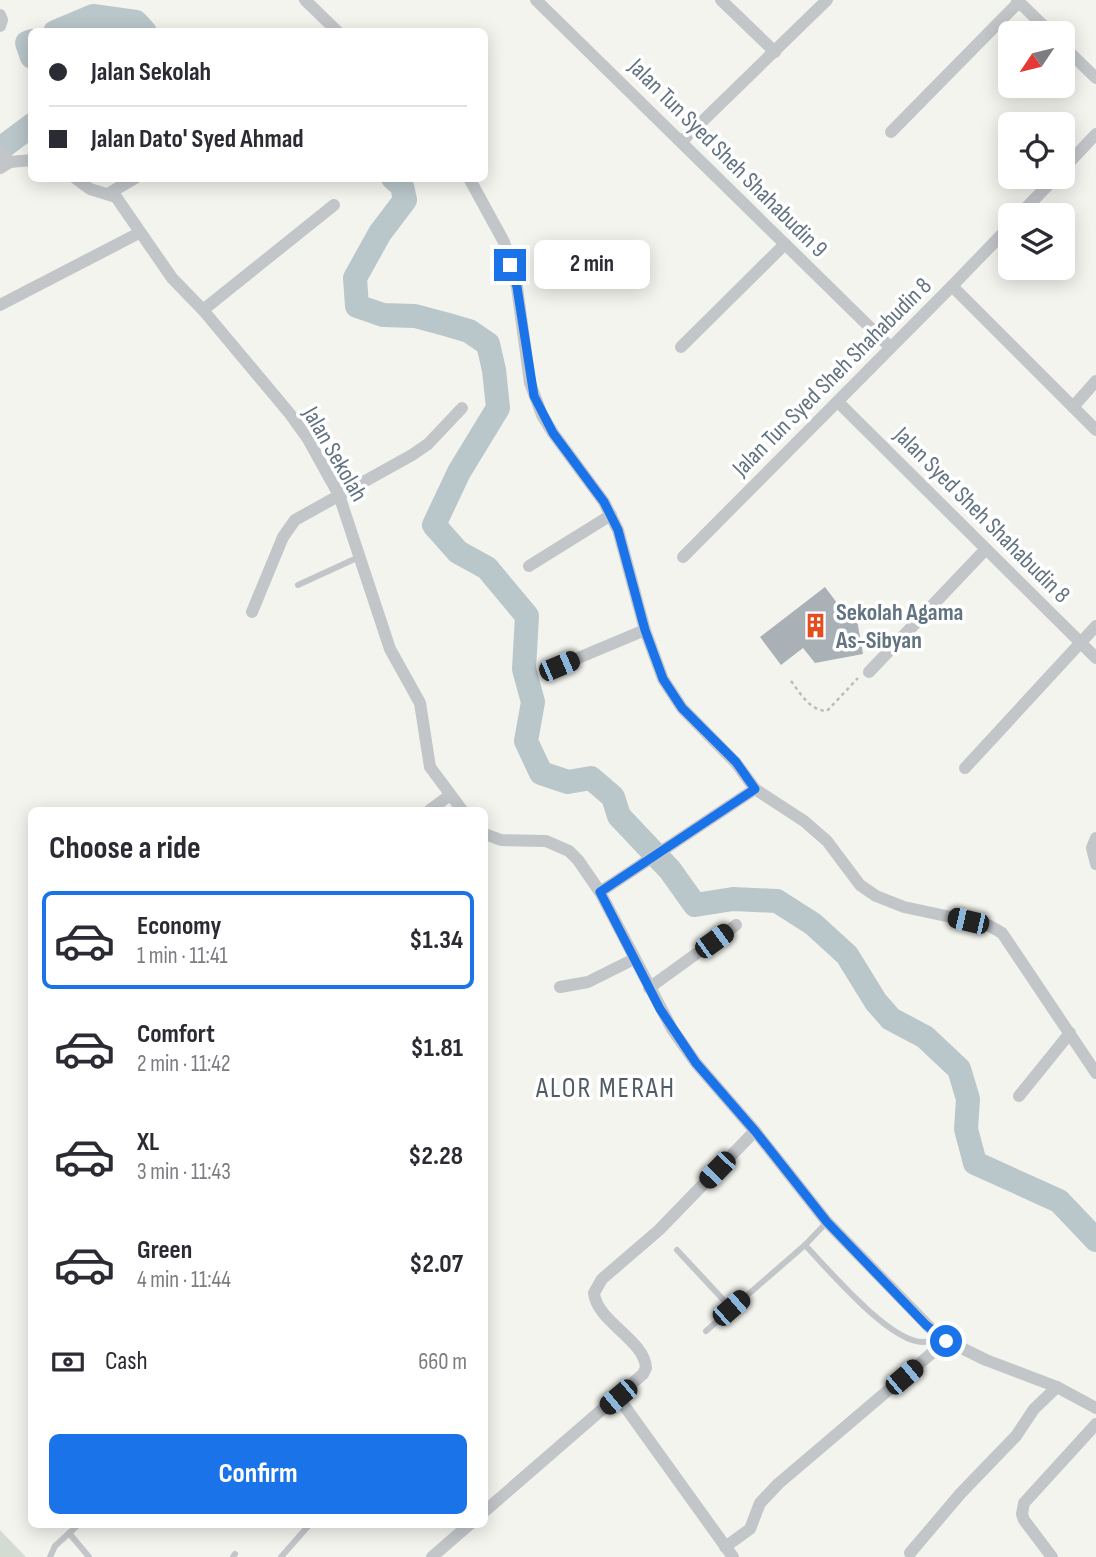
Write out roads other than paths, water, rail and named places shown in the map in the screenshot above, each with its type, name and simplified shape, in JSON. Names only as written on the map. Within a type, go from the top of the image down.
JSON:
[{"type":"street","points":[[305,0],[334,28]]},
{"type":"street","name":"Jalan Tun Syed Sheh Shahabudin 9","points":[[536,0],[890,347]]},
{"type":"street","points":[[721,0],[775,52]]},
{"type":"street","points":[[682,141],[827,0]]},
{"type":"street","points":[[891,132],[1018,1],[1039,21]]},
{"type":"street","points":[[0,15],[0,26]]},
{"type":"street","points":[[1075,58],[1096,78]]},
{"type":"street","points":[[1075,156],[1096,134]]},
{"type":"street","points":[[4,159],[28,160]]},
{"type":"street","name":"Jalan Sekolah","points":[[80,182],[90,189],[116,197],[172,278],[203,310],[301,429],[339,495],[390,649],[420,703],[430,767],[460,807]]},
{"type":"street","points":[[108,194],[128,182]]},
{"type":"street","points":[[471,182],[504,242],[517,287],[534,396],[553,433],[611,515],[622,543],[645,630],[663,679],[674,698],[736,762],[755,789],[804,821],[827,841],[860,885],[876,896],[904,907],[996,928],[1010,943],[1096,1073]]},
{"type":"street","points":[[1031,203],[1044,189]]},
{"type":"street","points":[[203,310],[334,205]]},
{"type":"street","points":[[0,305],[139,233]]},
{"type":"street","name":"Jalan Tun Syed Sheh Shahabudin 8","points":[[683,557],[998,239]]},
{"type":"street","points":[[681,348],[785,244]]},
{"type":"street","points":[[953,286],[1096,430]]},
{"type":"street","points":[[1073,407],[1096,381]]},
{"type":"street","name":"Jalan Syed Sheh Shahabudin 8","points":[[838,402],[1096,657]]},
{"type":"street","points":[[252,612],[289,528],[306,512],[428,444],[462,408]]},
{"type":"street","points":[[529,566],[611,515]]},
{"type":"street","points":[[869,672],[986,549]]},
{"type":"street","points":[[965,768],[1096,626]]},
{"type":"street","points":[[559,666],[645,630]]},
{"type":"street","points":[[600,892],[755,789]]},
{"type":"street","points":[[434,807],[450,795]]},
{"type":"street","points":[[488,836],[501,840],[546,841],[558,845],[579,860],[600,892],[672,1029],[696,1063],[755,1131],[827,1222],[942,1339],[986,1360],[1058,1387],[1096,1408]]},
{"type":"street","points":[[1096,838],[1093,848],[1096,864]]},
{"type":"street","points":[[649,988],[736,925]]},
{"type":"street","points":[[560,987],[588,982],[634,959]]},
{"type":"street","points":[[1019,1097],[1070,1033]]},
{"type":"street","points":[[488,1508],[643,1374],[646,1362],[597,1306],[594,1293],[602,1279],[659,1230],[755,1131]]},
{"type":"street","points":[[618,1397],[729,1552],[750,1528],[760,1503],[778,1484],[942,1339]]},
{"type":"street","points":[[910,1553],[961,1493],[1016,1436],[1034,1409],[1058,1387]]},
{"type":"street","points":[[1052,1556],[1024,1520],[1024,1503],[1096,1424]]},
{"type":"street","points":[[432,1557],[465,1528]]},
{"type":"lane","points":[[298,585],[360,556]]},
{"type":"lane","points":[[706,1331],[827,1222]]},
{"type":"lane","points":[[804,1245],[884,1324],[915,1340],[924,1342],[942,1339]]},
{"type":"lane","points":[[677,1250],[731,1308]]},
{"type":"lane","points":[[50,1557],[55,1546],[75,1528]]},
{"type":"lane","points":[[281,1557],[306,1528]]},
{"type":"lane","points":[[69,1533],[89,1557]]},
{"type":"waterway","points":[[64,28],[93,16],[136,22],[141,28]]},
{"type":"waterway","points":[[28,43],[28,46]]},
{"type":"waterway","points":[[0,149],[28,128]]},
{"type":"waterway","points":[[398,182],[402,186],[405,200],[380,233],[355,278],[357,306],[383,315],[415,316],[445,324],[469,331],[488,344],[498,408],[459,472],[434,525],[458,552],[487,568],[527,616],[524,669],[533,702],[526,741],[541,773],[568,782],[591,778],[613,797],[619,816],[670,870],[695,905],[733,899],[777,901],[813,924],[847,955],[876,1002],[891,1019],[925,1037],[959,1069],[968,1099],[966,1129],[975,1163],[1059,1201],[1096,1240]]},
{"type":"place","name":"Sekolah Agama As-Sibyan","points":[[816,626]]},
{"type":"district","name":"ALOR MERAH","points":[[606,1088]]}]
